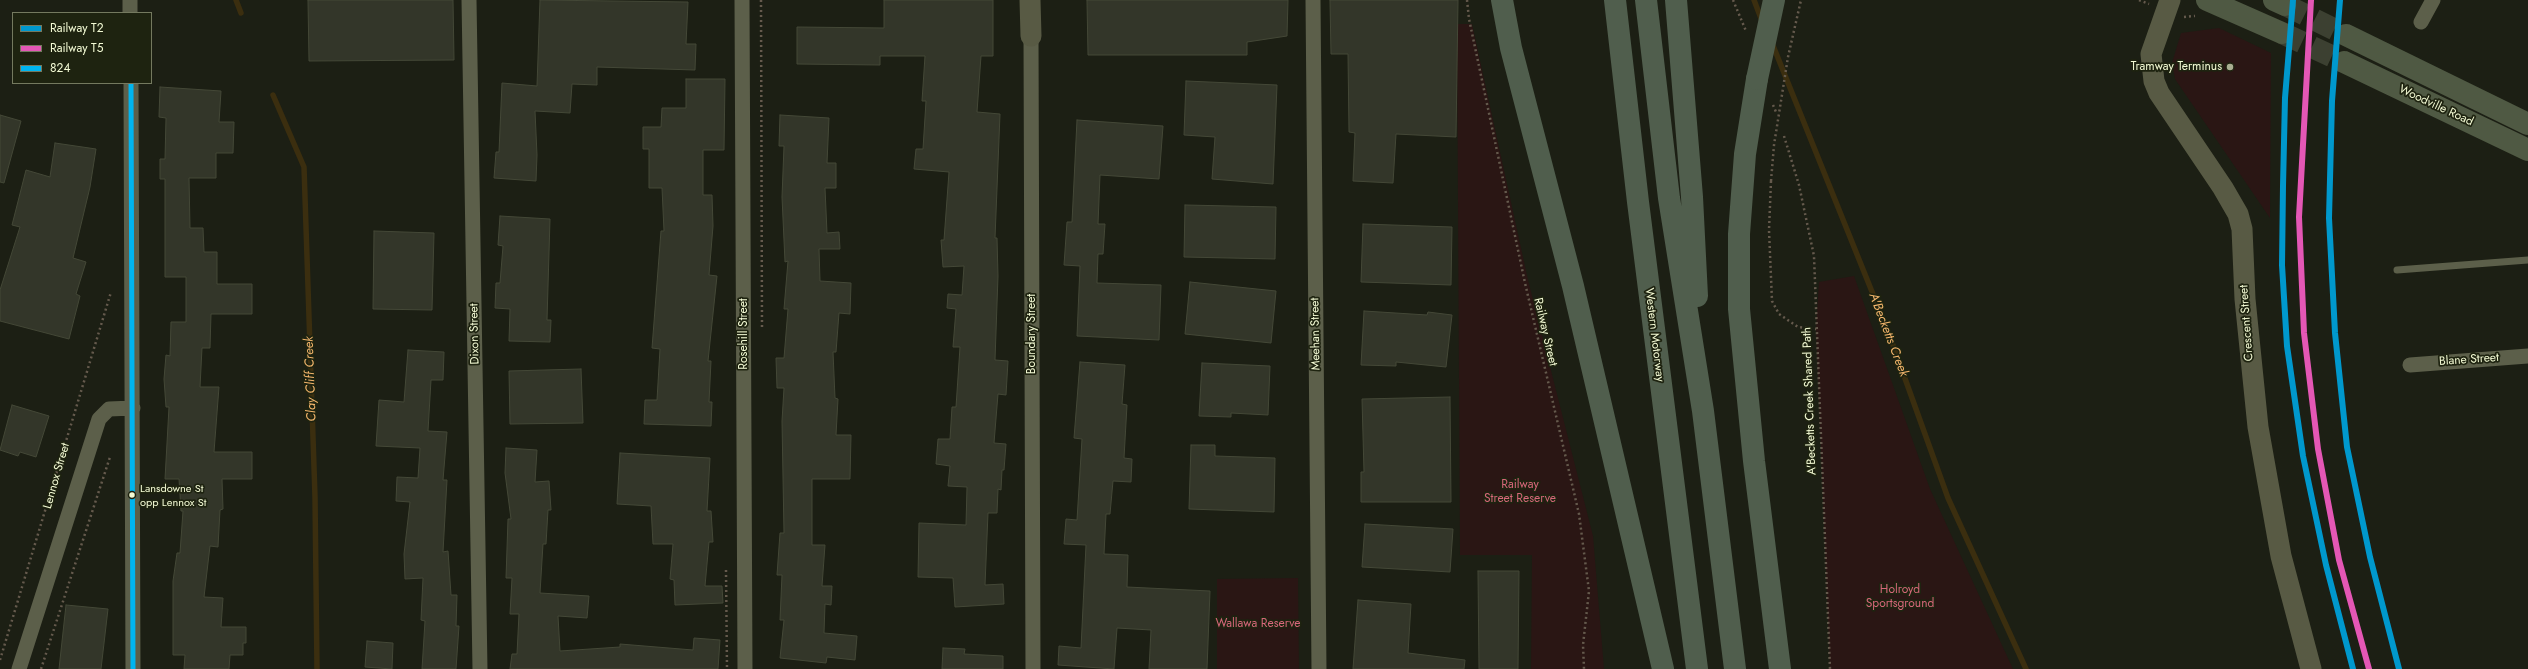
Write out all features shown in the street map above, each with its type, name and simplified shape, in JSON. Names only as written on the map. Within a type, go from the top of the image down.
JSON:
[{"type":"highway","points":[[1502,0],[1511,48],[1574,286],[1663,669]]},
{"type":"highway","points":[[1646,0],[1669,198],[1703,411],[1735,669]]},
{"type":"highway","points":[[1676,0],[1692,197],[1703,411]]},
{"type":"highway","points":[[1774,0],[1757,79],[1745,154],[1739,234],[1739,309],[1754,461],[1780,669]]},
{"type":"highway","name":"Western Motorway","points":[[1615,1],[1638,202],[1697,669]]},
{"type":"main road","points":[[2207,0],[2282,33]]},
{"type":"main road","name":"Woodville Road","points":[[2346,35],[2528,124]]},
{"type":"main road","name":"Woodville Road","points":[[2344,62],[2528,150]]},
{"type":"street","points":[[130,0],[130,12]]},
{"type":"street","name":"Dixon Street","points":[[469,0],[480,669]]},
{"type":"street","name":"Rosehill Street","points":[[742,0],[745,669]]},
{"type":"street","name":"Boundary Street","points":[[1030,0],[1033,669]]},
{"type":"street","name":"Meehan Street","points":[[1313,0],[1319,669]]},
{"type":"street","name":"Crescent Street","points":[[2170,0],[2151,54],[2154,81],[2159,93],[2227,194],[2238,214],[2242,229],[2250,360],[2258,427],[2281,556],[2311,669]]},
{"type":"street","points":[[2420,22],[2433,0]]},
{"type":"street","points":[[131,84],[133,669]]},
{"type":"street","name":"Blane Street","points":[[2410,365],[2528,356]]},
{"type":"street","name":"Lennox Street","points":[[20,669],[98,419],[109,409],[133,408]]},
{"type":"lane","points":[[2397,270],[2528,260]]},
{"type":"path","name":"Railway Street","points":[[1468,0],[1469,19],[1523,275],[1579,514],[1589,591],[1583,645],[1584,669]]},
{"type":"path","points":[[1733,0],[1749,38]]},
{"type":"path","points":[[1801,0],[1783,87],[1771,181],[1770,230],[1772,301],[1779,314],[1798,327],[1816,329]]},
{"type":"path","points":[[2139,0],[2146,3]]},
{"type":"path","name":"A'Becketts Creek Shared Path","points":[[1784,136],[1799,186],[1814,256],[1830,669]]},
{"type":"path","name":"Lennox Street","points":[[0,660],[111,292]]},
{"type":"path","points":[[41,669],[110,457]]},
{"type":"green space","name":"Railway Street Reserve","points":[[1457,24],[1472,24],[1528,280],[1593,536],[1604,669],[1531,669],[1532,555],[1460,555]]},
{"type":"green space","points":[[2219,28],[2271,53],[2270,218],[2175,79],[2172,63],[2181,33]]},
{"type":"green space","name":"Holroyd Sportsground","points":[[1854,276],[1930,489],[2013,669],[1830,669],[1816,329],[1819,282]]},
{"type":"green space","name":"Wallawa Reserve","points":[[1298,578],[1299,669],[1217,669],[1217,579]]},
{"type":"building","points":[[308,0],[453,0],[454,60],[309,61]]},
{"type":"building","points":[[540,0],[688,2],[686,44],[696,44],[695,70],[597,67],[597,85],[572,84],[570,113],[535,111],[537,155],[536,181],[494,178],[496,152],[499,152],[502,83],[537,86]]},
{"type":"building","points":[[884,0],[993,0],[993,56],[981,56],[977,112],[1000,114],[995,238],[997,238],[998,276],[995,360],[1008,361],[1006,395],[998,394],[994,443],[1006,444],[1004,470],[1002,470],[1001,490],[998,489],[997,513],[988,513],[985,585],[1003,584],[1004,604],[955,607],[953,578],[918,577],[919,523],[966,525],[967,487],[948,486],[950,466],[936,464],[938,439],[950,439],[952,407],[956,407],[960,347],[953,347],[956,309],[947,308],[948,294],[962,295],[964,266],[943,267],[941,240],[944,240],[949,172],[914,169],[916,149],[923,149],[926,101],[922,101],[925,56],[880,56],[880,65],[797,64],[797,27],[884,28]]},
{"type":"building","points":[[1087,0],[1288,0],[1287,36],[1247,42],[1247,55],[1088,55]]},
{"type":"building","points":[[1330,0],[1458,0],[1456,137],[1396,134],[1393,183],[1353,181],[1355,133],[1349,132],[1348,54],[1331,54]]},
{"type":"building","points":[[686,79],[725,79],[724,150],[703,150],[703,195],[712,195],[713,226],[709,275],[717,276],[708,361],[711,361],[709,402],[712,402],[711,426],[644,424],[645,400],[657,400],[660,349],[652,348],[661,231],[664,231],[662,188],[649,188],[649,149],[643,149],[643,127],[661,127],[662,108],[686,108]]},
{"type":"building","points":[[1186,81],[1277,85],[1273,184],[1212,179],[1215,137],[1184,135]]},
{"type":"building","points":[[160,87],[221,91],[219,122],[234,122],[233,153],[216,153],[216,178],[189,178],[190,228],[203,228],[204,252],[217,252],[217,284],[252,284],[252,314],[211,314],[210,348],[202,348],[200,387],[219,387],[214,452],[252,452],[252,479],[222,479],[223,509],[220,510],[218,547],[210,546],[204,597],[223,598],[221,627],[246,627],[246,643],[243,643],[243,655],[230,655],[229,669],[184,669],[185,655],[173,655],[173,581],[177,553],[180,553],[183,511],[181,511],[179,479],[165,479],[169,407],[166,407],[164,379],[166,355],[170,356],[171,322],[186,322],[186,277],[165,277],[165,179],[160,179],[160,159],[165,159],[166,118],[159,117]]},
{"type":"building","points":[[0,115],[21,121],[4,183],[0,182]]},
{"type":"building","points":[[780,115],[829,118],[827,163],[836,163],[836,188],[825,188],[827,233],[839,232],[840,249],[819,249],[820,281],[851,283],[850,314],[839,313],[836,352],[833,352],[835,398],[838,399],[836,435],[851,435],[850,479],[812,479],[812,545],[825,545],[822,586],[832,586],[831,605],[825,604],[824,633],[857,636],[855,660],[827,657],[826,663],[780,658],[784,620],[780,620],[782,575],[777,575],[780,533],[784,533],[782,421],[784,388],[777,388],[776,358],[784,358],[788,309],[784,309],[788,261],[785,262],[782,197],[784,146],[779,146]]},
{"type":"building","points":[[1077,120],[1163,126],[1159,179],[1100,175],[1098,224],[1105,224],[1103,254],[1098,254],[1097,283],[1161,285],[1159,340],[1077,336],[1080,266],[1064,265],[1067,222],[1072,222]]},
{"type":"building","points":[[55,143],[96,149],[90,187],[73,258],[86,262],[76,294],[80,296],[69,339],[0,321],[0,290],[20,227],[12,225],[26,170],[50,177]]},
{"type":"building","points":[[1185,205],[1276,207],[1275,259],[1184,257]]},
{"type":"building","points":[[500,216],[550,219],[547,320],[551,320],[550,342],[509,341],[510,309],[495,308],[496,283],[500,283],[503,246],[498,245]]},
{"type":"building","points":[[1363,224],[1452,227],[1451,285],[1361,282]]},
{"type":"building","points":[[374,231],[434,233],[432,310],[373,309]]},
{"type":"building","points":[[1190,282],[1276,291],[1271,343],[1185,334]]},
{"type":"building","points":[[1364,311],[1427,315],[1428,312],[1452,315],[1446,367],[1396,362],[1396,366],[1361,365]]},
{"type":"building","points":[[408,350],[444,352],[443,380],[431,380],[428,431],[447,432],[443,480],[447,480],[443,552],[448,551],[451,595],[457,595],[456,626],[459,626],[456,669],[422,669],[425,621],[421,620],[423,578],[405,579],[404,554],[410,502],[396,501],[397,477],[418,478],[420,448],[376,446],[379,400],[404,402]]},
{"type":"building","points":[[1080,362],[1125,365],[1122,404],[1127,405],[1124,458],[1132,459],[1131,482],[1113,481],[1110,514],[1106,514],[1104,554],[1128,555],[1127,587],[1210,591],[1207,669],[1149,669],[1151,630],[1117,628],[1114,669],[1058,665],[1059,646],[1081,648],[1086,545],[1064,544],[1066,519],[1077,520],[1082,439],[1074,438]]},
{"type":"building","points":[[1202,363],[1270,366],[1268,415],[1231,413],[1231,417],[1199,416]]},
{"type":"building","points":[[581,369],[583,423],[510,424],[509,371]]},
{"type":"building","points":[[1450,397],[1451,502],[1361,502],[1361,472],[1364,472],[1362,399]]},
{"type":"building","points":[[12,405],[49,416],[36,457],[20,452],[18,456],[0,450]]},
{"type":"building","points":[[1191,445],[1215,445],[1215,456],[1275,458],[1274,512],[1189,509]]},
{"type":"building","points":[[506,448],[537,450],[535,482],[549,481],[551,510],[548,510],[546,544],[543,544],[540,593],[589,596],[587,618],[558,616],[560,651],[620,647],[620,644],[693,650],[694,638],[720,640],[718,669],[510,669],[512,654],[517,654],[519,614],[510,614],[512,578],[506,578],[508,519],[511,519],[505,473]]},
{"type":"building","points":[[620,453],[710,458],[707,511],[711,511],[713,542],[709,542],[705,586],[722,586],[723,603],[675,605],[674,580],[670,579],[673,544],[653,544],[651,506],[617,504]]},
{"type":"building","points":[[1365,524],[1453,529],[1450,572],[1362,567]]},
{"type":"building","points":[[1478,571],[1519,571],[1518,669],[1479,669]]},
{"type":"building","points":[[1358,600],[1411,604],[1408,653],[1465,660],[1464,669],[1353,669]]},
{"type":"building","points":[[66,605],[108,609],[101,669],[59,669]]},
{"type":"building","points":[[367,641],[393,643],[392,669],[365,667]]},
{"type":"building","points":[[943,648],[965,649],[964,654],[1003,656],[1003,669],[942,669]]},
{"type":"waterway","name":"Clay Cliff Creek","points":[[236,0],[241,13]]},
{"type":"waterway","name":"A'Becketts Creek","points":[[1754,0],[1762,21]]},
{"type":"waterway","name":"A'Becketts Creek","points":[[1772,43],[1889,334],[1948,498],[2026,669]]},
{"type":"waterway","name":"Clay Cliff Creek","points":[[273,95],[304,167],[315,497],[317,669]]},
{"type":"tunnel","points":[[2285,5],[2346,35]]},
{"type":"tunnel","points":[[2282,33],[2344,62]]},
{"type":"rail line","name":"T2","points":[[2293,0],[2285,98],[2283,186],[2282,265],[2287,346],[2303,456],[2326,565],[2353,669]]},
{"type":"rail line","name":"T5","points":[[2311,0],[2299,217],[2304,333],[2318,449],[2339,560],[2369,669]]},
{"type":"rail line","name":"T2","points":[[2340,0],[2332,101],[2329,218],[2335,333],[2347,447],[2370,557],[2399,669]]},
{"type":"transit line","name":"824","points":[[131,84],[133,669]]},
{"type":"place","name":"Tramway Terminus","points":[[2230,67]]},
{"type":"place","name":"Lansdowne St opp Lennox St","points":[[132,495]]}]
